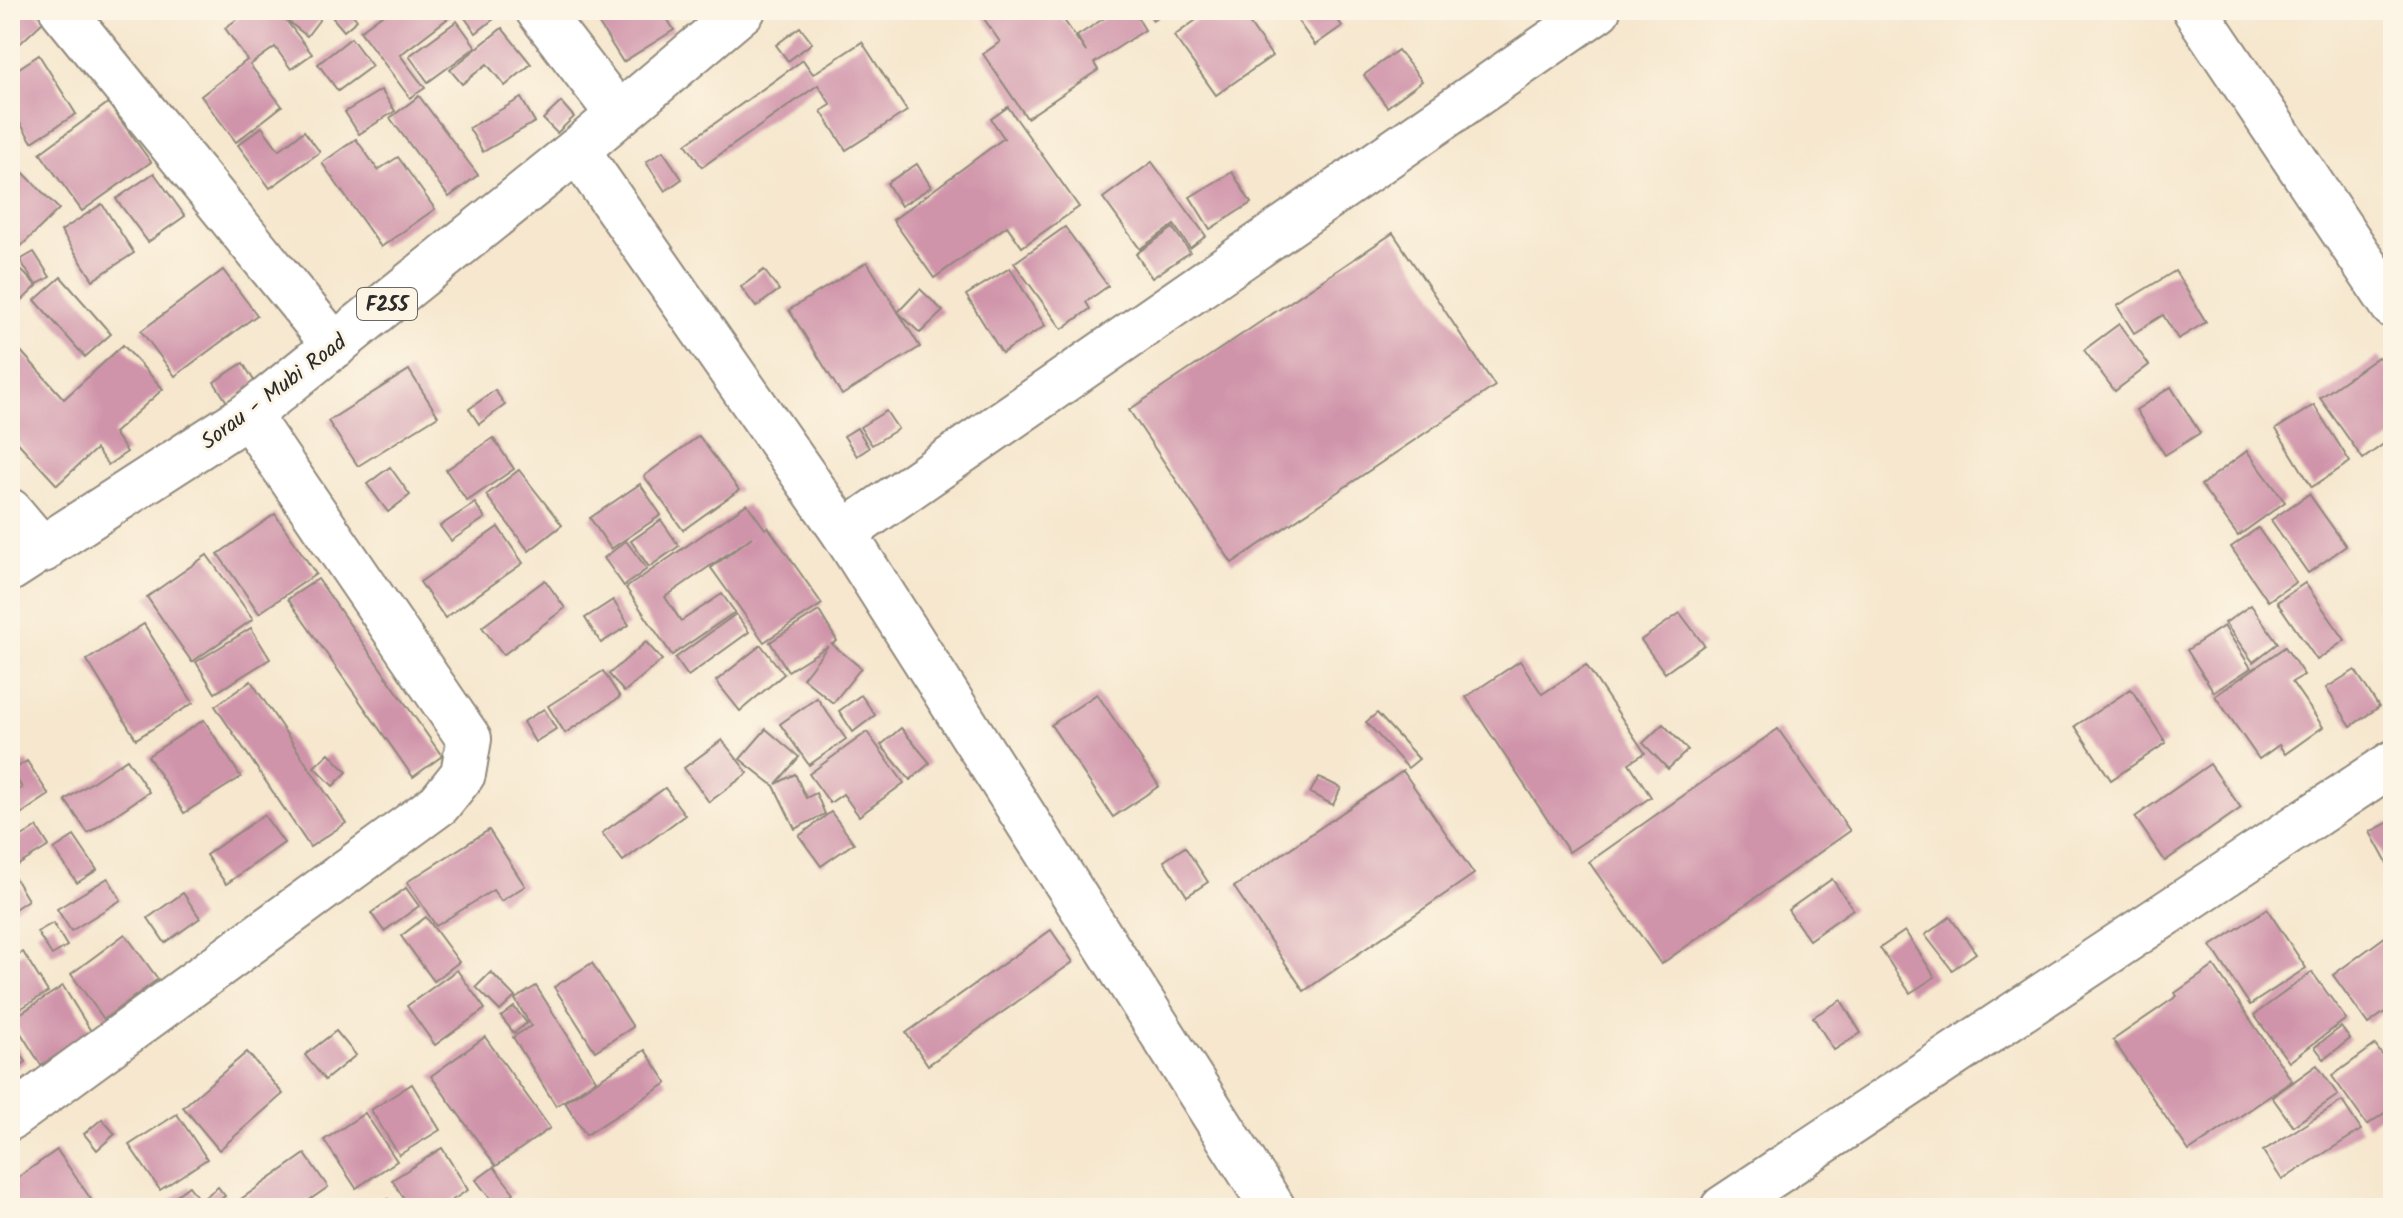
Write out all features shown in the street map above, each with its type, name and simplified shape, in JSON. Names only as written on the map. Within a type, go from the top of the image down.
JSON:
[{"type":"street","points":[[62,10],[335,346]]},
{"type":"street","points":[[538,10],[618,114]]},
{"type":"street","name":"Sorau - Mubi Road","points":[[27,560],[248,415],[577,150],[743,10]]},
{"type":"street","points":[[844,533],[1598,10]]},
{"type":"street","points":[[2195,10],[2389,289]]},
{"type":"street","points":[[577,150],[844,533],[1273,1208]]},
{"type":"street","points":[[10,1118],[439,804],[463,774],[469,739],[248,415]]},
{"type":"street","points":[[10,511],[27,560]]},
{"type":"street","points":[[1723,1208],[2393,763]]},
{"type":"building","points":[[10,10],[35,10],[44,21],[10,53]]},
{"type":"building","points":[[250,10],[284,10],[281,13],[283,16],[288,10],[309,10],[320,19],[307,36],[285,19],[312,54],[291,69],[275,47],[250,65],[282,106],[236,142],[201,96],[247,60],[225,28]]},
{"type":"building","points":[[326,10],[349,10],[357,20],[344,31]]},
{"type":"building","points":[[389,10],[459,10],[400,55],[425,88],[410,98],[360,31]]},
{"type":"building","points":[[459,10],[505,10],[476,33]]},
{"type":"building","points":[[589,10],[613,10],[600,22]]},
{"type":"building","points":[[620,10],[662,10],[674,30],[623,62],[599,24]]},
{"type":"building","points":[[978,10],[1057,10],[1086,52],[1077,36],[1109,15],[1106,10],[1133,10],[1145,30],[1094,63],[1098,70],[1027,118],[983,54],[1000,42]]},
{"type":"building","points":[[1147,10],[1169,10],[1153,20]]},
{"type":"building","points":[[1210,10],[1240,10],[1272,56],[1216,95],[1174,36]]},
{"type":"building","points":[[1290,10],[1331,10],[1342,26],[1315,45]]},
{"type":"building","points":[[457,21],[476,47],[428,82],[409,56]]},
{"type":"building","points":[[800,27],[812,43],[788,61],[776,45]]},
{"type":"building","points":[[502,28],[531,64],[505,86],[487,64],[462,84],[450,70]]},
{"type":"building","points":[[351,38],[372,66],[338,91],[318,64]]},
{"type":"building","points":[[862,42],[907,111],[846,150],[821,111],[831,105],[818,85],[702,167],[686,144],[803,60],[813,74]]},
{"type":"building","points":[[1398,50],[1422,81],[1387,107],[1364,75]]},
{"type":"building","points":[[39,55],[76,114],[32,142],[10,107],[10,74]]},
{"type":"building","points":[[381,90],[395,111],[359,134],[345,112]]},
{"type":"building","points":[[419,96],[478,175],[449,197],[390,118]]},
{"type":"building","points":[[521,98],[535,122],[483,152],[469,128]]},
{"type":"building","points":[[561,102],[574,117],[557,133],[543,119]]},
{"type":"building","points":[[108,103],[151,162],[82,211],[40,153]]},
{"type":"building","points":[[1008,107],[1079,207],[1022,247],[1007,226],[934,278],[893,220],[1004,138],[991,119]]},
{"type":"building","points":[[262,127],[279,150],[304,131],[320,152],[270,188],[238,145]]},
{"type":"building","points":[[356,139],[378,170],[398,157],[435,209],[381,247],[322,163]]},
{"type":"building","points":[[663,151],[682,179],[665,191],[646,162]]},
{"type":"building","points":[[10,159],[59,209],[10,257]]},
{"type":"building","points":[[1152,162],[1206,236],[1190,248],[1174,225],[1140,249],[1103,198]]},
{"type":"building","points":[[917,164],[931,187],[901,206],[887,183]]},
{"type":"building","points":[[1232,172],[1251,203],[1210,229],[1190,197]]},
{"type":"building","points":[[154,173],[185,216],[148,242],[116,199]]},
{"type":"building","points":[[102,204],[134,253],[93,280],[61,231]]},
{"type":"building","points":[[1065,227],[1108,286],[1086,302],[1090,309],[1062,329],[1014,263]]},
{"type":"building","points":[[1173,228],[1190,252],[1152,278],[1136,254]]},
{"type":"building","points":[[1393,233],[1495,386],[1232,563],[1129,410]]},
{"type":"building","points":[[34,252],[50,277],[36,285],[20,260]]},
{"type":"building","points":[[10,259],[37,286],[10,312]]},
{"type":"building","points":[[867,262],[920,347],[842,395],[789,310]]},
{"type":"building","points":[[1010,268],[1045,326],[1002,353],[966,295]]},
{"type":"building","points":[[223,270],[257,315],[175,376],[141,331]]},
{"type":"building","points":[[764,270],[779,290],[756,307],[741,287]]},
{"type":"building","points":[[2175,271],[2206,322],[2178,339],[2163,315],[2134,333],[2117,306]]},
{"type":"building","points":[[61,277],[111,334],[85,357],[35,300]]},
{"type":"building","points":[[920,289],[943,311],[920,333],[898,312]]},
{"type":"building","points":[[2119,324],[2149,365],[2115,391],[2084,350]]},
{"type":"building","points":[[10,339],[64,399],[123,345],[163,389],[114,433],[127,452],[108,465],[96,449],[57,485],[10,434]]},
{"type":"building","points":[[2378,357],[2393,377],[2393,437],[2363,459],[2320,398]]},
{"type":"building","points":[[243,363],[256,384],[227,402],[214,382]]},
{"type":"building","points":[[409,370],[438,416],[358,466],[328,421]]},
{"type":"building","points":[[2171,387],[2200,433],[2165,455],[2136,410]]},
{"type":"building","points":[[495,390],[505,405],[479,424],[469,409]]},
{"type":"building","points":[[2314,405],[2350,462],[2312,487],[2276,429]]},
{"type":"building","points":[[886,411],[898,429],[872,445],[860,427]]},
{"type":"building","points":[[857,428],[869,448],[857,456],[844,436]]},
{"type":"building","points":[[699,436],[739,490],[683,530],[644,476]]},
{"type":"building","points":[[493,438],[514,469],[467,501],[446,470]]},
{"type":"building","points":[[2247,451],[2285,502],[2238,536],[2201,485]]},
{"type":"building","points":[[390,467],[410,495],[388,512],[367,484]]},
{"type":"building","points":[[519,470],[562,525],[529,551],[486,495]]},
{"type":"building","points":[[640,484],[661,515],[611,549],[590,518]]},
{"type":"building","points":[[2309,494],[2346,546],[2308,573],[2271,520]]},
{"type":"building","points":[[475,503],[485,518],[451,541],[440,526]]},
{"type":"building","points":[[747,504],[765,529],[768,527],[822,604],[764,642],[711,568],[752,537],[665,597],[681,621],[722,594],[735,612],[672,655],[626,588]]},
{"type":"building","points":[[275,514],[316,574],[259,613],[218,554]]},
{"type":"building","points":[[661,520],[679,546],[649,567],[631,541]]},
{"type":"building","points":[[498,527],[523,563],[445,618],[420,582]]},
{"type":"building","points":[[2258,528],[2296,582],[2268,601],[2231,547]]},
{"type":"building","points":[[626,541],[647,569],[624,586],[604,558]]},
{"type":"building","points":[[207,555],[253,619],[192,662],[147,597]]},
{"type":"building","points":[[318,579],[442,756],[413,777],[288,599]]},
{"type":"building","points":[[545,580],[565,608],[503,655],[482,627]]},
{"type":"building","points":[[2305,583],[2345,640],[2317,660],[2277,602]]},
{"type":"building","points":[[613,600],[629,625],[601,643],[585,618]]},
{"type":"building","points":[[2251,605],[2278,643],[2253,662],[2225,623]]},
{"type":"building","points":[[819,611],[837,641],[832,644],[861,668],[833,703],[803,678],[828,646],[788,671],[770,642]]},
{"type":"building","points":[[1680,613],[1704,645],[1665,673],[1641,640]]},
{"type":"building","points":[[736,614],[749,632],[688,676],[675,658]]},
{"type":"building","points":[[144,624],[193,703],[136,739],[87,660]]},
{"type":"building","points":[[2224,626],[2251,668],[2214,692],[2187,650]]},
{"type":"building","points":[[251,628],[270,659],[215,693],[196,662]]},
{"type":"building","points":[[646,642],[662,660],[624,692],[609,674]]},
{"type":"building","points":[[761,645],[784,674],[740,711],[716,681]]},
{"type":"building","points":[[2285,647],[2304,675],[2292,682],[2323,727],[2285,754],[2279,745],[2259,759],[2215,696]]},
{"type":"building","points":[[1520,661],[1542,694],[1586,665],[1645,753],[1629,763],[1651,797],[1569,852],[1466,697]]},
{"type":"building","points":[[2355,670],[2379,707],[2351,726],[2326,688]]},
{"type":"building","points":[[603,671],[620,697],[565,733],[548,706]]},
{"type":"building","points":[[251,681],[346,823],[310,847],[215,706]]},
{"type":"building","points":[[2131,689],[2166,743],[2111,780],[2075,726]]},
{"type":"building","points":[[1097,694],[1159,786],[1113,817],[1051,725]]},
{"type":"building","points":[[861,695],[875,715],[853,732],[839,711]]},
{"type":"building","points":[[817,698],[846,739],[809,765],[780,724]]},
{"type":"building","points":[[544,709],[556,729],[535,742],[523,722]]},
{"type":"building","points":[[1377,713],[1419,759],[1408,768],[1366,722]]},
{"type":"building","points":[[204,720],[241,777],[184,813],[148,756]]},
{"type":"building","points":[[1663,724],[1688,750],[1668,769],[1643,743]]},
{"type":"building","points":[[901,728],[930,763],[910,780],[881,745]]},
{"type":"building","points":[[766,729],[799,757],[776,784],[795,774],[806,798],[816,793],[825,814],[795,829],[774,786],[740,759]]},
{"type":"building","points":[[1778,729],[1850,831],[1661,964],[1589,862]]},
{"type":"building","points":[[867,732],[904,783],[859,816],[843,794],[830,803],[809,774]]},
{"type":"building","points":[[722,740],[748,773],[709,802],[684,768]]},
{"type":"building","points":[[329,753],[347,772],[333,786],[314,767]]},
{"type":"building","points":[[127,759],[149,792],[88,833],[65,800]]},
{"type":"building","points":[[27,761],[49,795],[13,819],[10,815],[10,795],[22,788],[12,771]]},
{"type":"building","points":[[2210,764],[2241,808],[2165,861],[2135,817]]},
{"type":"building","points":[[1403,771],[1474,874],[1304,991],[1234,887]]},
{"type":"building","points":[[1319,777],[1341,788],[1333,805],[1310,793]]},
{"type":"building","points":[[665,788],[685,815],[623,861],[602,833]]},
{"type":"building","points":[[831,812],[854,843],[821,866],[799,836]]},
{"type":"building","points":[[264,815],[284,843],[226,884],[206,855]]},
{"type":"building","points":[[2389,822],[2393,830],[2393,862],[2388,865],[2370,832]]},
{"type":"building","points":[[37,827],[49,846],[10,870],[10,843]]},
{"type":"building","points":[[489,830],[525,886],[501,901],[493,890],[436,926],[407,882]]},
{"type":"building","points":[[74,836],[97,870],[77,883],[54,849]]},
{"type":"building","points":[[1185,847],[1208,882],[1187,896],[1164,861]]},
{"type":"building","points":[[10,870],[28,900],[10,912]]},
{"type":"building","points":[[108,878],[121,900],[71,931],[57,909]]},
{"type":"building","points":[[1832,879],[1853,909],[1809,940],[1788,910]]},
{"type":"building","points":[[406,888],[419,906],[384,931],[371,913]]},
{"type":"building","points":[[183,893],[200,918],[165,943],[148,918]]},
{"type":"building","points":[[2267,909],[2306,968],[2250,1005],[2211,946]]},
{"type":"building","points":[[426,917],[459,962],[434,981],[401,936]]},
{"type":"building","points":[[1950,917],[1976,953],[1952,970],[1925,935]]},
{"type":"building","points":[[53,923],[67,946],[52,955],[37,932]]},
{"type":"building","points":[[1051,930],[1073,962],[928,1065],[906,1033]]},
{"type":"building","points":[[1905,931],[1935,977],[1910,993],[1880,948]]},
{"type":"building","points":[[2393,931],[2393,1006],[2368,1024],[2333,975]]},
{"type":"building","points":[[125,934],[158,979],[104,1019],[71,974]]},
{"type":"building","points":[[23,952],[48,992],[10,1015],[10,960]]},
{"type":"building","points":[[592,963],[633,1027],[595,1051],[554,987]]},
{"type":"building","points":[[2214,966],[2292,1081],[2189,1151],[2113,1040]]},
{"type":"building","points":[[457,970],[485,1009],[435,1045],[407,1006]]},
{"type":"building","points":[[491,972],[515,997],[500,1011],[476,987]]},
{"type":"building","points":[[2312,972],[2346,1019],[2289,1062],[2254,1015]]},
{"type":"building","points":[[63,986],[92,1033],[41,1065],[12,1019]]},
{"type":"building","points":[[536,986],[596,1080],[556,1106],[513,1037],[531,1026],[515,999]]},
{"type":"building","points":[[1841,1000],[1861,1033],[1834,1050],[1813,1017]]},
{"type":"building","points":[[514,1007],[527,1023],[514,1033],[501,1017]]},
{"type":"building","points":[[2341,1027],[2350,1039],[2324,1059],[2315,1047]]},
{"type":"building","points":[[336,1031],[356,1055],[325,1080],[305,1055]]},
{"type":"building","points":[[485,1037],[550,1128],[496,1166],[431,1076]]},
{"type":"building","points":[[14,1041],[26,1062],[10,1072],[10,1043]]},
{"type":"building","points":[[2375,1045],[2393,1070],[2393,1107],[2367,1125],[2332,1076]]},
{"type":"building","points":[[645,1050],[667,1083],[586,1135],[565,1102]]},
{"type":"building","points":[[247,1052],[283,1094],[219,1150],[183,1107]]},
{"type":"building","points":[[2317,1065],[2338,1095],[2293,1126],[2272,1097]]},
{"type":"building","points":[[412,1084],[440,1130],[399,1155],[371,1110]]},
{"type":"building","points":[[2342,1101],[2361,1130],[2282,1180],[2263,1151]]},
{"type":"building","points":[[365,1113],[397,1161],[356,1188],[324,1140]]},
{"type":"building","points":[[177,1114],[207,1159],[160,1190],[129,1145]]},
{"type":"building","points":[[102,1119],[115,1134],[97,1150],[84,1134]]},
{"type":"building","points":[[442,1148],[468,1190],[440,1208],[410,1208],[392,1180]]},
{"type":"building","points":[[57,1150],[97,1208],[10,1208],[10,1183]]},
{"type":"building","points":[[305,1154],[328,1187],[298,1208],[247,1208],[241,1199]]},
{"type":"building","points":[[494,1167],[514,1193],[496,1206],[476,1180]]},
{"type":"building","points":[[189,1186],[200,1201],[218,1187],[225,1196],[209,1208],[159,1208]]},
{"type":"building","points":[[388,1199],[394,1208],[375,1208]]},
{"type":"building","points":[[1994,1200],[1999,1208],[1981,1208]]}]
